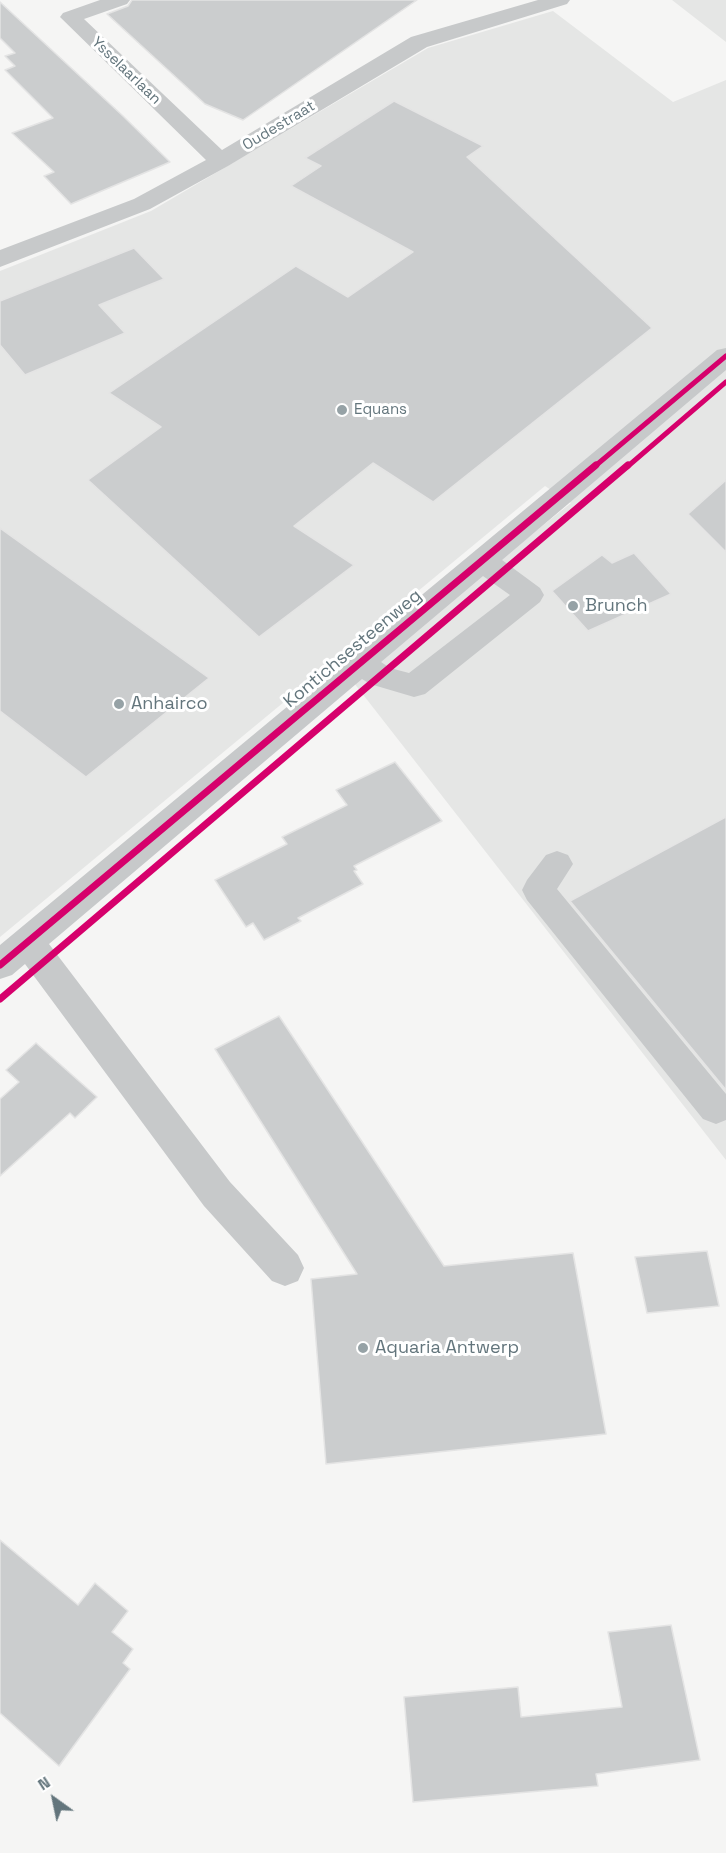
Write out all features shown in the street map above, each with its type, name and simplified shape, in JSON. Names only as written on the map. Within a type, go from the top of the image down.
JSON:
[{"type":"street","name":"Ysselaarlaan","points":[[120,0],[70,17],[220,162]]},
{"type":"street","name":"Oudestraat","points":[[0,259],[142,204],[220,162],[419,42],[560,0]]},
{"type":"street","name":"Kontichsesteenweg","points":[[0,965],[726,356]]},
{"type":"street","points":[[361,663],[380,676],[414,686],[530,595],[483,561]]},
{"type":"street","points":[[557,864],[538,890],[716,1108]]},
{"type":"street","points":[[28,942],[217,1194],[285,1268]]},
{"type":"shaded area","points":[[672,0],[726,0],[726,42]]},
{"type":"shaded area","points":[[553,11],[673,102],[726,80],[726,1160],[354,683],[492,566],[571,503],[545,486],[0,937],[0,271],[151,211],[428,48]]},
{"type":"building","points":[[132,0],[417,0],[243,120],[205,104],[107,14],[128,6]]},
{"type":"building","points":[[0,2],[170,162],[71,204],[44,176],[54,172],[12,133],[53,118],[5,70],[15,66],[5,56],[15,53],[0,38]]},
{"type":"building","name":"Equans","points":[[394,101],[483,146],[467,157],[652,328],[433,502],[373,463],[294,526],[354,565],[259,637],[88,480],[161,427],[109,393],[296,266],[348,297],[413,252],[291,186],[321,166],[305,158]]},
{"type":"building","points":[[134,248],[164,279],[99,305],[125,333],[25,375],[0,345],[0,301]]},
{"type":"building","points":[[726,480],[726,552],[688,514]]},
{"type":"building","points":[[0,528],[209,678],[86,777],[0,711]]},
{"type":"building","points":[[634,553],[671,594],[588,631],[552,591],[602,555],[612,563]]},
{"type":"building","points":[[395,762],[442,821],[354,866],[357,870],[354,871],[363,884],[298,918],[301,921],[264,940],[253,923],[246,927],[215,880],[287,844],[282,837],[347,805],[336,790]]},
{"type":"building","points":[[726,817],[726,1090],[570,901]]},
{"type":"building","points":[[279,1016],[444,1266],[573,1253],[606,1434],[326,1464],[311,1279],[357,1274],[215,1049]]},
{"type":"building","points":[[36,1043],[97,1097],[75,1118],[70,1113],[0,1176],[0,1099],[19,1082],[6,1070]]},
{"type":"building","points":[[707,1251],[719,1306],[647,1313],[635,1257]]},
{"type":"building","points":[[0,1540],[78,1605],[95,1583],[128,1611],[112,1632],[133,1649],[123,1663],[130,1669],[59,1766],[0,1713]]},
{"type":"building","points":[[671,1625],[700,1760],[596,1774],[598,1786],[413,1802],[404,1697],[518,1687],[521,1717],[622,1707],[608,1632]]},
{"type":"cycle path","points":[[0,965],[726,356]]},
{"type":"cycle path","points":[[0,999],[726,382]]},
{"type":"place","name":"Equans","points":[[342,410]]},
{"type":"place","name":"Brunch","points":[[573,606]]},
{"type":"place","name":"Anhairco","points":[[119,704]]},
{"type":"place","name":"Aquaria Antwerp","points":[[363,1348]]}]
